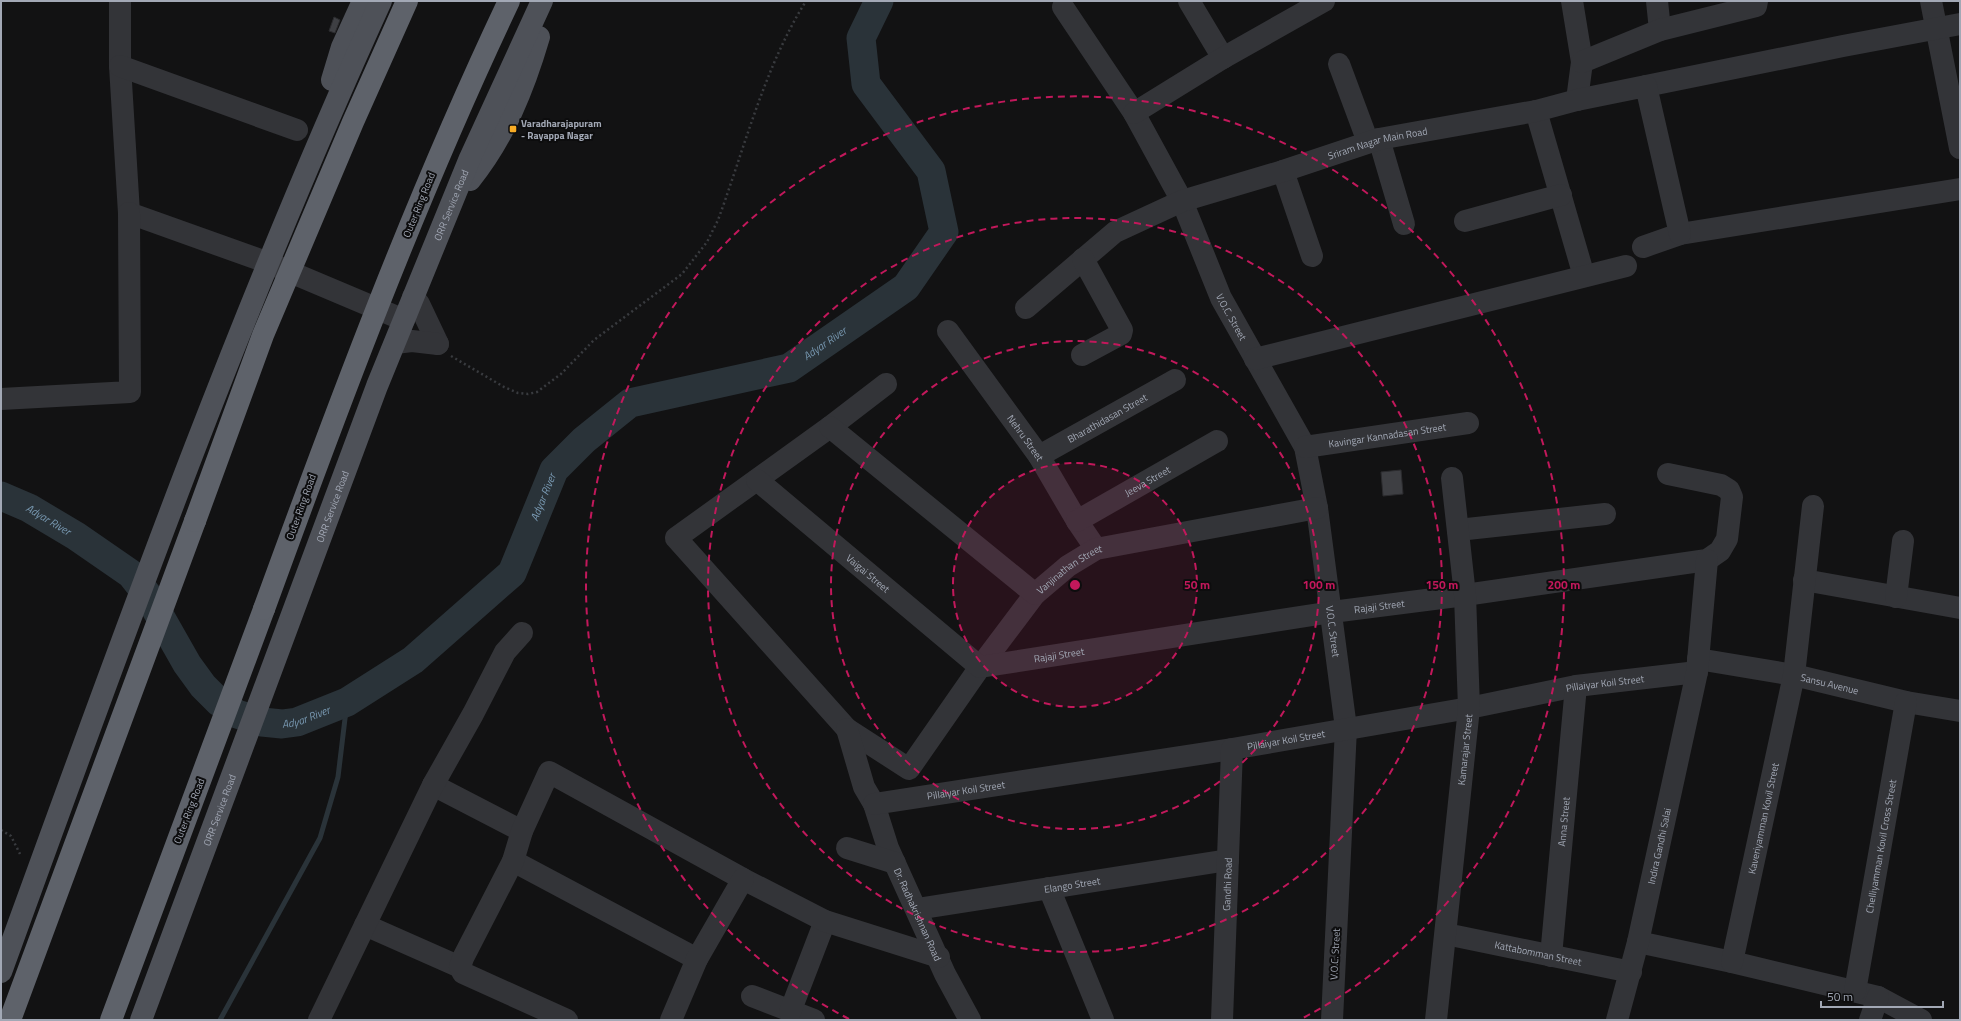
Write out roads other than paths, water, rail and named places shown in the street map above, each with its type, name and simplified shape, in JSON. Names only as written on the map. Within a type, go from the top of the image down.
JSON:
[{"type":"highway","points":[[10,1020],[263,335],[353,122],[407,1]]},
{"type":"highway","name":"Outer Ring Road","points":[[111,1020],[367,331],[448,133],[509,1]]},
{"type":"main road","points":[[318,144],[331,85],[342,47],[363,1]]},
{"type":"main road","points":[[1,972],[132,617],[225,372],[337,98],[381,1]]},
{"type":"main road","name":"ORR Service Road","points":[[141,1020],[242,748],[413,297],[470,158],[542,1]]},
{"type":"main road","points":[[452,203],[482,165],[502,132],[535,49],[547,1]]},
{"type":"street","points":[[1,400],[130,392],[129,213],[120,66],[120,1]]},
{"type":"street","points":[[1190,1],[1223,58]]},
{"type":"street","points":[[1572,1],[1582,62],[1578,100]]},
{"type":"street","points":[[1657,1],[1660,30]]},
{"type":"street","points":[[1582,62],[1660,30],[1756,6],[1757,1]]},
{"type":"street","points":[[1931,1],[1960,148]]},
{"type":"street","points":[[1134,113],[1316,3]]},
{"type":"street","name":"V.O.C. Street","points":[[1063,7],[1134,113],[1182,201],[1221,298],[1305,447],[1317,508],[1332,612],[1346,728],[1332,1020]]},
{"type":"street","name":"Sriram Nagar Main Road","points":[[1026,308],[1115,232],[1182,201],[1283,171],[1373,141],[1536,111],[1578,100],[1646,86],[1960,24]]},
{"type":"street","points":[[1339,64],[1373,141],[1404,224]]},
{"type":"street","points":[[120,66],[297,130]]},
{"type":"street","points":[[1646,86],[1680,234]]},
{"type":"street","points":[[1536,111],[1584,276]]},
{"type":"street","points":[[1283,171],[1312,256]]},
{"type":"street","points":[[1643,246],[1680,234],[1960,189]]},
{"type":"street","points":[[1465,221],[1561,195]]},
{"type":"street","points":[[129,213],[269,263],[404,320]]},
{"type":"street","points":[[1082,355],[1121,334],[1122,330],[1083,259]]},
{"type":"street","points":[[1255,360],[1626,266]]},
{"type":"street","points":[[395,343],[412,341],[438,344],[419,304],[413,297]]},
{"type":"street","name":"Nehru Street","points":[[948,331],[1039,456],[1077,521],[1096,549]]},
{"type":"street","name":"Bharathidasan Street","points":[[1039,456],[1175,380]]},
{"type":"street","points":[[848,729],[676,538],[830,427],[886,384]]},
{"type":"street","name":"Kavingar Kannadasan Street","points":[[1305,447],[1468,423]]},
{"type":"street","points":[[830,427],[1035,594]]},
{"type":"street","name":"Jeeva Street","points":[[1077,521],[1217,441]]},
{"type":"street","points":[[1668,474],[1721,485],[1729,490],[1732,497],[1727,539],[1720,551],[1707,560]]},
{"type":"street","name":"Kamarajar Street","points":[[1436,1020],[1469,708],[1465,595],[1452,478]]},
{"type":"street","name":"Vaigai Street","points":[[757,480],[980,666]]},
{"type":"street","name":"Kaveriyamman Kovil Street","points":[[1732,962],[1794,675],[1813,506]]},
{"type":"street","name":"Vanjinathan Street","points":[[848,729],[909,770],[980,666],[1035,594],[1068,566],[1096,549],[1317,508]]},
{"type":"street","points":[[1458,530],[1605,514]]},
{"type":"street","points":[[1896,597],[1903,541]]},
{"type":"street","name":"Rajaji Street","points":[[980,666],[1332,612],[1465,595],[1707,560]]},
{"type":"street","name":"Indira Gandhi Salai","points":[[1617,1020],[1638,942],[1698,666],[1707,560]]},
{"type":"street","points":[[1804,580],[1960,608]]},
{"type":"street","points":[[319,1020],[433,785],[473,714],[505,652],[522,633]]},
{"type":"street","name":"Sansu Avenue","points":[[1698,666],[1794,675],[1906,702],[1960,711]]},
{"type":"street","name":"Pillaiyar Koil Street","points":[[874,804],[1232,749],[1346,728],[1469,708],[1576,686],[1698,666]]},
{"type":"street","name":"Anna Street","points":[[1551,956],[1576,686]]},
{"type":"street","name":"Chelliyamman Kovil Cross Street","points":[[1855,991],[1906,702]]},
{"type":"street","name":"Dr. Radhakrishnan Road","points":[[848,729],[864,787],[874,804],[888,848],[939,957],[945,974],[970,1020]]},
{"type":"street","name":"Gandhi Road","points":[[1222,1020],[1232,749]]},
{"type":"street","points":[[460,968],[463,958],[513,860],[522,831],[549,772],[743,879],[825,921],[939,957]]},
{"type":"street","points":[[433,785],[522,831]]},
{"type":"street","points":[[847,848],[895,863]]},
{"type":"street","points":[[513,860],[697,959]]},
{"type":"street","name":"Elango Street","points":[[917,909],[1228,860]]},
{"type":"street","points":[[671,1020],[697,959],[743,879]]},
{"type":"street","points":[[1049,888],[1104,1020]]},
{"type":"street","points":[[790,1012],[825,921]]},
{"type":"street","points":[[365,926],[460,968],[464,973],[567,1020]]},
{"type":"street","name":"Kattabomman Street","points":[[1446,934],[1631,972]]},
{"type":"street","points":[[1638,942],[1732,962],[1878,997],[1921,1020]]},
{"type":"street","points":[[752,996],[790,1012],[814,1020]]},
{"type":"street","points":[[1870,1020],[1878,997]]},
{"type":"waterway","name":"Adyar River","points":[[1,496],[29,508],[76,536],[131,574],[149,597],[187,664],[203,686],[219,702],[237,714],[262,722],[282,724],[297,722],[347,702],[413,660],[512,573],[554,470],[584,440],[630,403],[789,368],[906,287],[944,232],[931,171],[866,84],[861,38],[879,1]]},
{"type":"waterway","points":[[220,1020],[320,838],[338,777],[347,702]]},
{"type":"place","name":"Varadharajapuram - Rayappa Nagar","points":[[513,129]]}]
